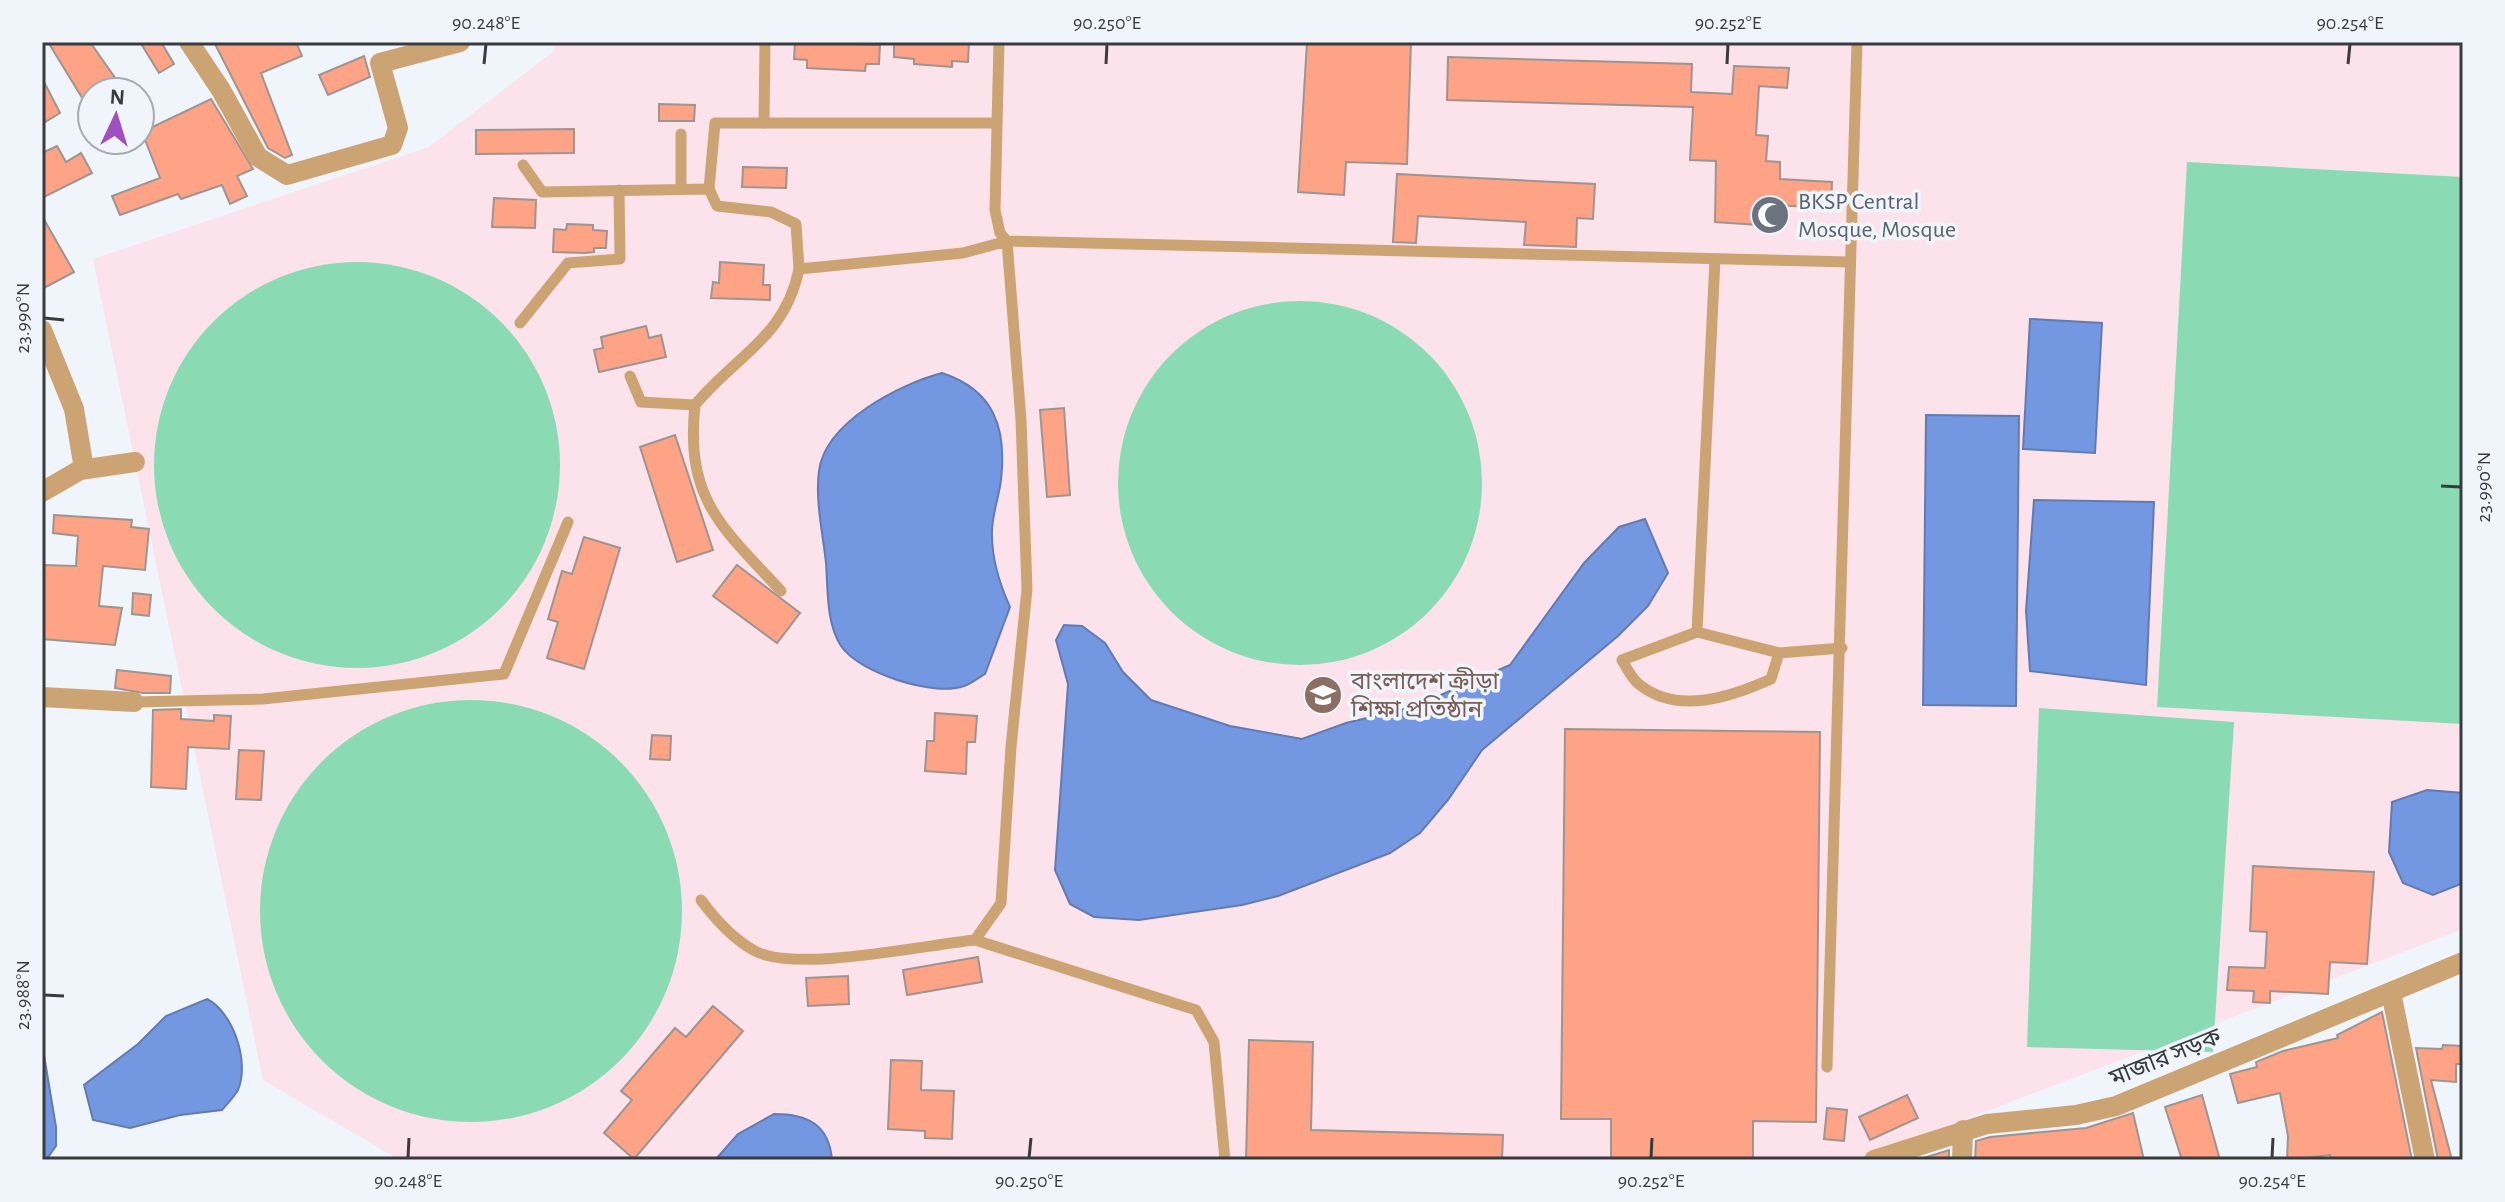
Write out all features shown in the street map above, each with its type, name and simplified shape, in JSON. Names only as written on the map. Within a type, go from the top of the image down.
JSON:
[{"type":"street","points":[[189,42],[221,90],[258,157],[287,175],[392,145],[398,128],[380,63],[460,42]]},
{"type":"street","points":[[42,330],[74,409],[84,469]]},
{"type":"street","points":[[42,492],[84,469],[135,462]]},
{"type":"street","points":[[42,697],[134,702]]},
{"type":"street","name":"মাজার সড়ক","points":[[1874,1160],[1987,1124],[2076,1115],[2116,1106],[2463,962]]},
{"type":"street","points":[[2391,992],[2425,1160]]},
{"type":"street","points":[[1962,1160],[1963,1130]]},
{"type":"lane","points":[[764,123],[765,42]]},
{"type":"lane","points":[[975,940],[1001,903],[1011,747],[1027,589],[1021,420],[1007,241],[1000,233],[995,210],[999,42]]},
{"type":"lane","points":[[1827,1067],[1842,648],[1857,42]]},
{"type":"lane","points":[[781,591],[714,518],[699,485],[692,433],[695,405],[772,332],[794,296],[799,269],[796,224],[771,212],[717,206],[709,189],[715,123],[996,123]]},
{"type":"lane","points":[[681,134],[681,188]]},
{"type":"lane","points":[[523,165],[542,192],[709,189]]},
{"type":"lane","points":[[520,323],[568,263],[620,259],[619,190]]},
{"type":"lane","points":[[799,269],[963,253],[1007,241],[1850,262]]},
{"type":"lane","points":[[1697,632],[1715,259]]},
{"type":"lane","points":[[630,376],[641,402],[695,405]]},
{"type":"lane","points":[[134,702],[263,699],[504,674],[568,522]]},
{"type":"lane","points":[[1779,653],[1771,679],[1708,700],[1663,699],[1637,684],[1622,660],[1697,632],[1779,653],[1842,648]]},
{"type":"lane","points":[[701,900],[716,921],[756,952],[813,962],[975,940],[1196,1010],[1214,1042],[1225,1160]]},
{"type":"shaded area","name":"বাংলাদেশ ক্রীড়া শিক্ষা প্রতিষ্ঠান","points":[[555,42],[2463,42],[2463,929],[1859,1160],[398,1159],[263,1080],[93,259],[429,147],[554,51]]},
{"type":"green space","points":[[2187,162],[2463,177],[2463,724],[2157,707]]},
{"type":"green space","points":[[357,262],[397,266],[435,277],[470,296],[501,321],[526,352],[545,387],[556,425],[560,465],[556,505],[545,543],[526,578],[501,609],[470,634],[435,653],[397,664],[357,668],[317,664],[279,653],[244,634],[213,609],[188,578],[169,543],[158,505],[154,465],[158,425],[169,387],[188,352],[213,321],[244,296],[279,277],[317,266]]},
{"type":"green space","points":[[1300,301],[1335,305],[1370,315],[1401,332],[1428,355],[1451,382],[1468,413],[1478,448],[1482,483],[1478,518],[1468,553],[1451,584],[1428,611],[1401,634],[1370,651],[1335,661],[1300,665],[1265,661],[1230,651],[1199,634],[1172,611],[1149,584],[1132,553],[1122,518],[1118,483],[1122,448],[1132,413],[1149,382],[1172,355],[1199,332],[1230,315],[1265,305]]},
{"type":"green space","points":[[471,700],[512,704],[552,716],[588,735],[620,762],[647,794],[666,830],[678,870],[682,911],[678,952],[666,992],[647,1028],[620,1060],[588,1087],[552,1106],[512,1118],[471,1122],[430,1118],[390,1106],[354,1087],[322,1060],[295,1028],[276,992],[264,952],[260,911],[264,870],[276,830],[295,794],[322,762],[354,735],[390,716],[430,704]]},
{"type":"green space","points":[[2039,708],[2234,722],[2213,1052],[2027,1047]]},
{"type":"water","points":[[2030,319],[2102,323],[2095,453],[2023,449]]},
{"type":"water","points":[[942,373],[974,390],[993,413],[999,428],[1002,461],[992,544],[997,572],[1010,607],[985,674],[967,685],[951,689],[917,685],[880,673],[850,656],[841,646],[830,616],[818,494],[824,453],[849,421],[886,396]]},
{"type":"water","points":[[1926,415],[2019,416],[2016,706],[1923,705]]},
{"type":"water","points":[[2034,500],[2154,502],[2146,685],[2030,671],[2026,611]]},
{"type":"water","points":[[1645,519],[1668,573],[1648,606],[1618,636],[1482,750],[1448,800],[1420,833],[1390,853],[1278,896],[1242,905],[1139,920],[1094,917],[1070,904],[1055,870],[1068,684],[1056,640],[1064,625],[1082,626],[1105,643],[1123,672],[1151,700],[1230,726],[1302,739],[1346,723],[1413,707],[1510,665],[1584,563],[1619,527]]},
{"type":"water","points":[[2427,790],[2463,793],[2463,883],[2433,895],[2403,883],[2389,852],[2392,802]]},
{"type":"water","points":[[207,999],[216,1005],[231,1026],[242,1066],[238,1090],[222,1110],[180,1115],[130,1128],[93,1120],[84,1085],[138,1044],[166,1016]]},
{"type":"water","points":[[42,1043],[56,1127],[56,1146],[46,1160],[42,1160]]},
{"type":"water","points":[[774,1114],[797,1116],[814,1124],[826,1138],[832,1160],[715,1160],[738,1134]]},
{"type":"building","points":[[48,42],[90,42],[114,76],[76,76],[76,88]]},
{"type":"building","points":[[140,42],[161,42],[174,64],[159,73]]},
{"type":"building","points":[[214,42],[296,42],[302,56],[261,73],[292,155],[285,158],[268,148]]},
{"type":"building","points":[[795,42],[880,45],[879,64],[866,64],[865,71],[807,68],[807,60],[794,59]]},
{"type":"building","points":[[894,42],[969,42],[968,62],[952,61],[952,67],[914,64],[914,59],[894,57]]},
{"type":"building","points":[[1307,42],[1411,42],[1407,164],[1346,162],[1344,195],[1298,192]]},
{"type":"building","points":[[364,56],[370,77],[328,95],[319,75]]},
{"type":"building","points":[[1448,57],[1692,64],[1691,92],[1732,94],[1734,66],[1789,68],[1787,88],[1759,86],[1756,135],[1768,136],[1766,161],[1780,162],[1780,179],[1832,182],[1831,208],[1775,205],[1774,226],[1715,222],[1716,161],[1690,160],[1693,107],[1447,100]]},
{"type":"building","points":[[42,78],[60,113],[42,124]]},
{"type":"building","points":[[211,99],[253,169],[237,176],[247,196],[230,204],[222,185],[181,199],[178,194],[120,215],[112,196],[160,178],[151,156],[156,156],[156,125]]},
{"type":"building","points":[[659,104],[695,105],[694,121],[659,121]]},
{"type":"building","points":[[574,129],[574,153],[476,154],[476,130]]},
{"type":"building","points":[[57,146],[66,162],[83,156],[92,173],[42,198],[42,153]]},
{"type":"building","points":[[743,167],[787,168],[786,188],[742,187]]},
{"type":"building","points":[[1397,174],[1595,184],[1593,219],[1577,218],[1576,247],[1524,245],[1526,222],[1418,216],[1416,243],[1393,242]]},
{"type":"building","points":[[494,198],[536,200],[535,228],[492,227]]},
{"type":"building","points":[[42,216],[74,272],[42,289]]},
{"type":"building","points":[[567,224],[593,225],[593,230],[607,231],[606,248],[594,248],[594,252],[585,253],[553,252],[554,229],[566,230]]},
{"type":"building","points":[[720,262],[764,265],[763,285],[770,285],[770,300],[711,298],[713,282],[719,283]]},
{"type":"building","points":[[646,326],[649,338],[661,335],[666,357],[599,372],[594,350],[603,348],[601,337]]},
{"type":"building","points":[[1064,408],[1070,495],[1047,497],[1040,410]]},
{"type":"building","points":[[675,435],[713,550],[677,562],[640,447]]},
{"type":"building","points":[[54,515],[132,520],[131,527],[149,529],[145,570],[103,566],[99,606],[122,608],[115,645],[42,639],[44,565],[76,566],[78,536],[53,533]]},
{"type":"building","points":[[584,537],[620,548],[584,669],[547,658],[558,622],[548,619],[562,571],[572,574]]},
{"type":"building","points":[[737,565],[800,613],[777,643],[713,596]]},
{"type":"building","points":[[133,593],[151,595],[149,616],[132,614]]},
{"type":"building","points":[[117,670],[171,676],[170,693],[143,693],[115,688]]},
{"type":"building","points":[[181,709],[181,719],[214,721],[214,715],[231,716],[229,749],[188,747],[186,789],[151,787],[153,710]]},
{"type":"building","points":[[935,713],[977,716],[975,742],[967,742],[966,774],[925,771],[927,741],[934,741]]},
{"type":"building","points":[[1565,729],[1820,732],[1816,1122],[1753,1121],[1753,1160],[1611,1160],[1611,1119],[1561,1119]]},
{"type":"building","points":[[652,735],[671,736],[670,760],[650,759]]},
{"type":"building","points":[[239,750],[264,751],[261,800],[236,799]]},
{"type":"building","points":[[2253,866],[2374,872],[2367,964],[2330,962],[2328,994],[2270,991],[2270,1003],[2253,1002],[2254,991],[2227,990],[2229,967],[2265,968],[2267,932],[2250,931]]},
{"type":"building","points":[[978,957],[982,982],[907,995],[903,970]]},
{"type":"building","points":[[848,976],[849,1004],[808,1006],[806,978]]},
{"type":"building","points":[[713,1006],[743,1031],[634,1159],[604,1133],[632,1100],[621,1091],[675,1028],[686,1037]]},
{"type":"building","points":[[2382,1012],[2412,1160],[2331,1160],[2330,1155],[2287,1160],[2288,1136],[2280,1093],[2238,1103],[2230,1074],[2257,1067],[2256,1062],[2283,1051],[2338,1038],[2337,1035]]},
{"type":"building","points":[[1249,1040],[1313,1042],[1311,1130],[1503,1135],[1502,1160],[1246,1160]]},
{"type":"building","points":[[2443,1045],[2463,1046],[2463,1064],[2456,1064],[2456,1082],[2431,1080],[2452,1160],[2438,1160],[2416,1048],[2442,1049]]},
{"type":"building","points":[[891,1060],[922,1061],[921,1090],[954,1091],[952,1139],[925,1138],[925,1131],[888,1129]]},
{"type":"building","points":[[1907,1095],[1918,1118],[1870,1140],[1859,1117]]},
{"type":"building","points":[[2202,1095],[2220,1160],[2182,1160],[2165,1107]]},
{"type":"building","points":[[1827,1108],[1847,1110],[1844,1141],[1824,1139]]},
{"type":"building","points":[[2133,1113],[2144,1160],[1975,1160],[1976,1141],[2086,1128]]},
{"type":"building","points":[[1949,1150],[1949,1160],[1917,1160]]},
{"type":"place","name":"BKSP Central Mosque, Mosque","points":[[1770,215]]},
{"type":"place","name":"বাংলাদেশ ক্রীড়া শিক্ষা প্রতিষ্ঠান","points":[[1323,695]]}]
